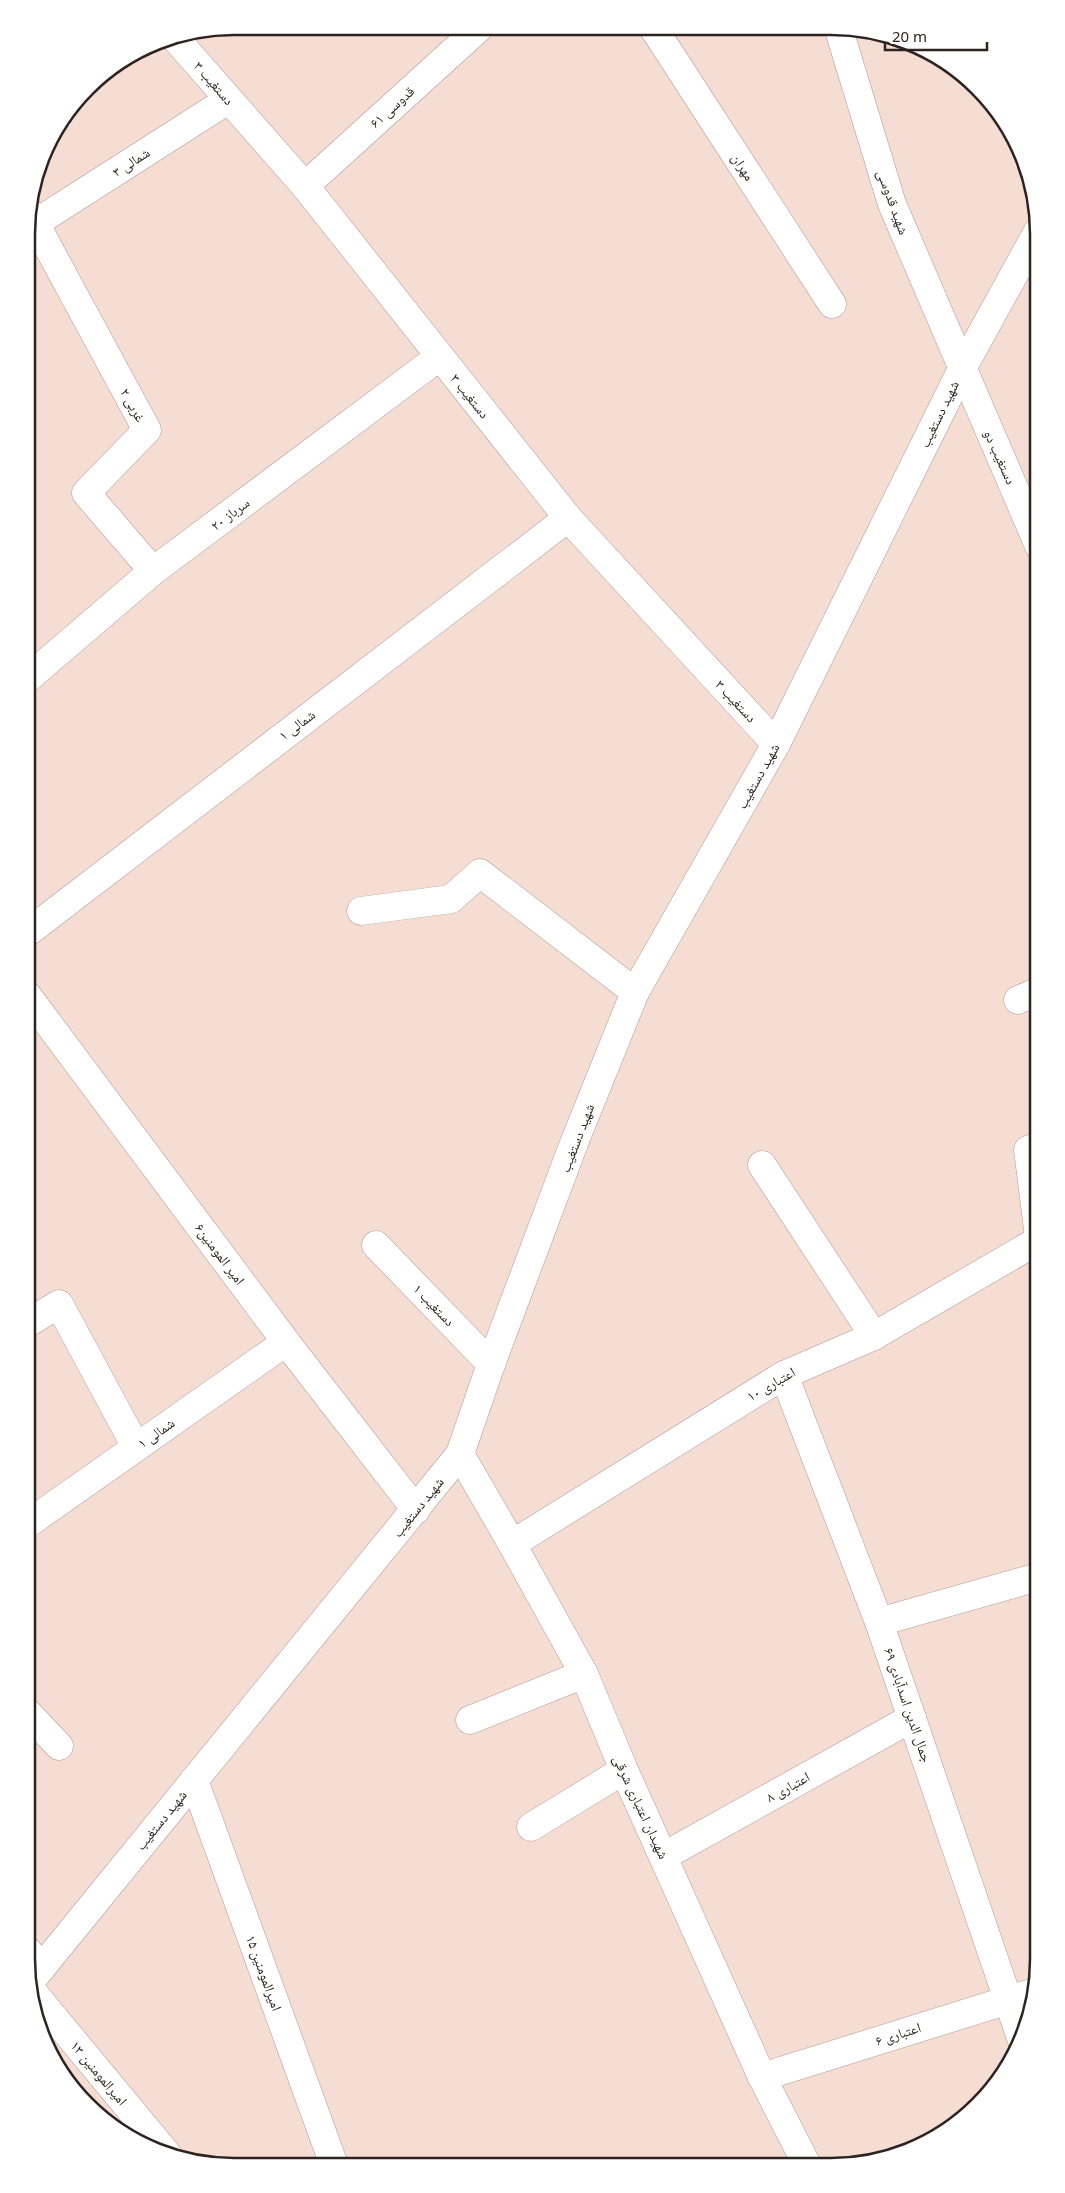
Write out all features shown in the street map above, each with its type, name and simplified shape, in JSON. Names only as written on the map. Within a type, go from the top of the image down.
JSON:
[{"type":"street","name":"قدوسی ۶۱","points":[[305,186],[471,35]]},
{"type":"street","name":"مهران","points":[[658,35],[832,304]]},
{"type":"street","name":"شهید قدوسی","points":[[840,35],[892,204],[962,369]]},
{"type":"street","name":"دستغیب ۳","points":[[179,43],[305,186],[568,518],[776,744]]},
{"type":"street","name":"شمالی ۳","points":[[36,216],[228,100]]},
{"type":"street","name":"غربی ۲","points":[[35,224],[147,430],[86,493],[153,571]]},
{"type":"street","name":"شهید دستغیب","points":[[35,1968],[194,1780],[460,1454],[491,1364],[574,1143],[635,992],[776,744],[962,369],[1030,246]]},
{"type":"street","name":"سرباز ۲۰","points":[[35,673],[153,571],[440,357]]},
{"type":"street","name":"دستغیب دو","points":[[962,369],[1030,525]]},
{"type":"street","name":"شمالی ۱","points":[[35,926],[568,518]]},
{"type":"street","points":[[361,911],[451,899],[480,873],[635,992]]},
{"type":"street","name":"امیر المومنین۶","points":[[35,1007],[286,1342],[416,1510]]},
{"type":"street","points":[[1030,1149],[1028,1150],[1030,1168]]},
{"type":"street","points":[[762,1165],[874,1336]]},
{"type":"street","name":"اعتباری ۱۰","points":[[512,1544],[784,1375],[874,1336],[1030,1243]]},
{"type":"street","name":"دستغیب ۱","points":[[376,1246],[491,1364]]},
{"type":"street","points":[[35,1319],[59,1304],[136,1446]]},
{"type":"street","name":"شمالی ۱","points":[[35,1519],[286,1342]]},
{"type":"street","name":"جمال الدین اسدآبادی ۶۹","points":[[784,1375],[879,1622],[1017,2028]]},
{"type":"street","name":"شهیدان اعتباری شرقی","points":[[460,1454],[584,1674],[624,1770],[762,2077],[803,2158]]},
{"type":"street","points":[[879,1622],[1030,1579]]},
{"type":"street","points":[[470,1720],[584,1674]]},
{"type":"street","name":"اعتباری ۸","points":[[664,1856],[912,1718]]},
{"type":"street","points":[[35,1721],[59,1746]]},
{"type":"street","points":[[531,1827],[624,1770]]},
{"type":"street","name":"امیرالمومنین ۱۵","points":[[194,1780],[331,2158]]},
{"type":"street","name":"امیرالمومنین ۱۳","points":[[36,1977],[159,2143]]},
{"type":"street","name":"اعتباری ۶","points":[[762,2077],[1027,1994]]}]
